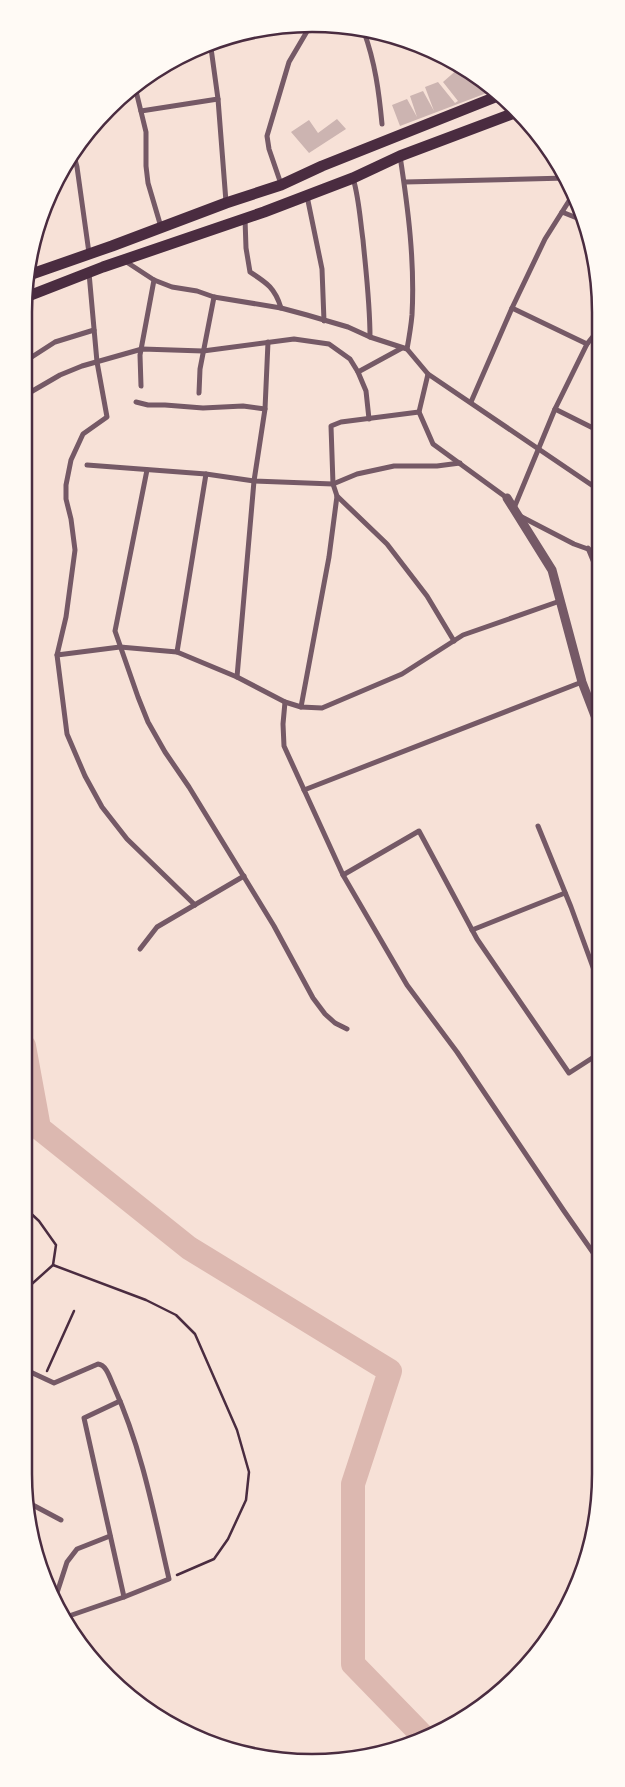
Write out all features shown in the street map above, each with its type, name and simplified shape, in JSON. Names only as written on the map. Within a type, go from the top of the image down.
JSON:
[{"type":"main road","points":[[36,273],[226,202],[281,185],[322,166],[493,98]]},
{"type":"main road","points":[[33,295],[88,273],[307,196],[353,178],[400,156],[510,115]]},
{"type":"street","points":[[281,185],[268,149],[267,136],[289,62],[306,32]]},
{"type":"street","points":[[366,38],[379,89],[382,124]]},
{"type":"street","points":[[211,51],[218,99],[226,202]]},
{"type":"street","points":[[137,94],[146,132],[148,183],[161,227]]},
{"type":"street","points":[[141,111],[218,99]]},
{"type":"street","points":[[400,156],[405,182],[412,269],[412,316],[405,349]]},
{"type":"street","points":[[76,163],[90,254]]},
{"type":"street","points":[[353,178],[357,192],[366,272],[370,310],[370,337]]},
{"type":"street","points":[[405,182],[558,178]]},
{"type":"street","points":[[307,196],[322,268],[324,321]]},
{"type":"street","points":[[471,402],[512,308],[545,239],[569,201]]},
{"type":"street","points":[[562,212],[576,218]]},
{"type":"street","points":[[245,219],[246,248],[250,272],[266,283],[277,295],[281,308]]},
{"type":"street","points":[[124,260],[154,280],[214,297],[281,308],[348,328],[405,349],[428,374],[592,485]]},
{"type":"street","points":[[88,273],[97,362],[107,417],[83,434],[71,460],[66,486],[66,499],[75,550],[66,618],[58,655],[67,734],[89,784],[102,807],[128,839],[195,904]]},
{"type":"street","points":[[141,386],[142,349],[154,280]]},
{"type":"street","points":[[199,393],[200,369],[214,297]]},
{"type":"street","points":[[512,308],[587,344]]},
{"type":"street","points":[[33,356],[55,342],[94,330]]},
{"type":"street","points":[[516,511],[538,449],[555,409],[587,344],[592,338]]},
{"type":"street","points":[[33,391],[60,375],[142,349],[203,351],[294,339],[329,344],[350,359],[366,391],[369,419]]},
{"type":"street","points":[[237,677],[254,480],[265,409],[268,342]]},
{"type":"street","points":[[358,372],[405,349]]},
{"type":"street","points":[[428,374],[418,412],[433,444],[508,498],[552,570],[582,682],[592,708]]},
{"type":"street","points":[[136,402],[148,406],[203,408],[243,406],[265,409]]},
{"type":"street","points":[[555,409],[592,428]]},
{"type":"street","points":[[301,707],[329,557],[337,496],[333,484],[331,426],[342,422],[418,412]]},
{"type":"street","points":[[87,465],[206,474],[254,480],[333,484],[358,474],[394,466],[437,466],[460,463]]},
{"type":"street","points":[[147,470],[115,631],[120,647],[148,722],[165,752],[244,876],[313,998],[335,1024],[347,1030]]},
{"type":"street","points":[[177,652],[206,474]]},
{"type":"street","points":[[337,496],[387,544],[427,596],[454,641]]},
{"type":"street","points":[[516,511],[574,544],[592,550]]},
{"type":"street","points":[[588,548],[592,558]]},
{"type":"street","points":[[58,655],[120,647],[177,652],[237,677],[285,702],[301,707],[322,708],[402,674],[463,635],[560,601]]},
{"type":"street","points":[[304,790],[582,682]]},
{"type":"street","points":[[285,702],[284,746],[343,875],[407,985],[457,1052],[592,1251]]},
{"type":"street","points":[[538,826],[592,966]]},
{"type":"street","points":[[343,875],[419,831],[472,930],[569,1073],[592,1058]]},
{"type":"street","points":[[140,949],[157,927],[244,876]]},
{"type":"street","points":[[472,930],[565,893]]},
{"type":"street","points":[[33,1374],[51,1382],[56,1382],[95,1365],[101,1364],[105,1367],[120,1401],[145,1472],[169,1579],[71,1616]]},
{"type":"street","points":[[120,1401],[84,1418],[124,1597]]},
{"type":"street","points":[[34,1505],[61,1520]]},
{"type":"street","points":[[58,1590],[66,1562],[77,1549],[110,1536]]},
{"type":"path","points":[[33,1215],[56,1245],[53,1265],[33,1283]]},
{"type":"path","points":[[53,1265],[146,1300],[176,1315],[195,1334],[237,1430],[249,1472],[246,1500],[228,1539],[214,1559],[169,1579]]},
{"type":"path","points":[[43,1379],[74,1311]]},
{"type":"building","points":[[455,72],[487,93],[400,126],[392,105],[407,99],[417,117],[410,96],[423,91],[434,111],[425,87],[438,82],[455,103],[458,101],[443,82]]},
{"type":"building","points":[[337,119],[346,129],[309,153],[291,132],[309,120],[318,133]]},
{"type":"waterway","points":[[33,1095],[39,1128],[189,1248],[390,1371],[353,1484],[353,1664],[420,1733]]}]
